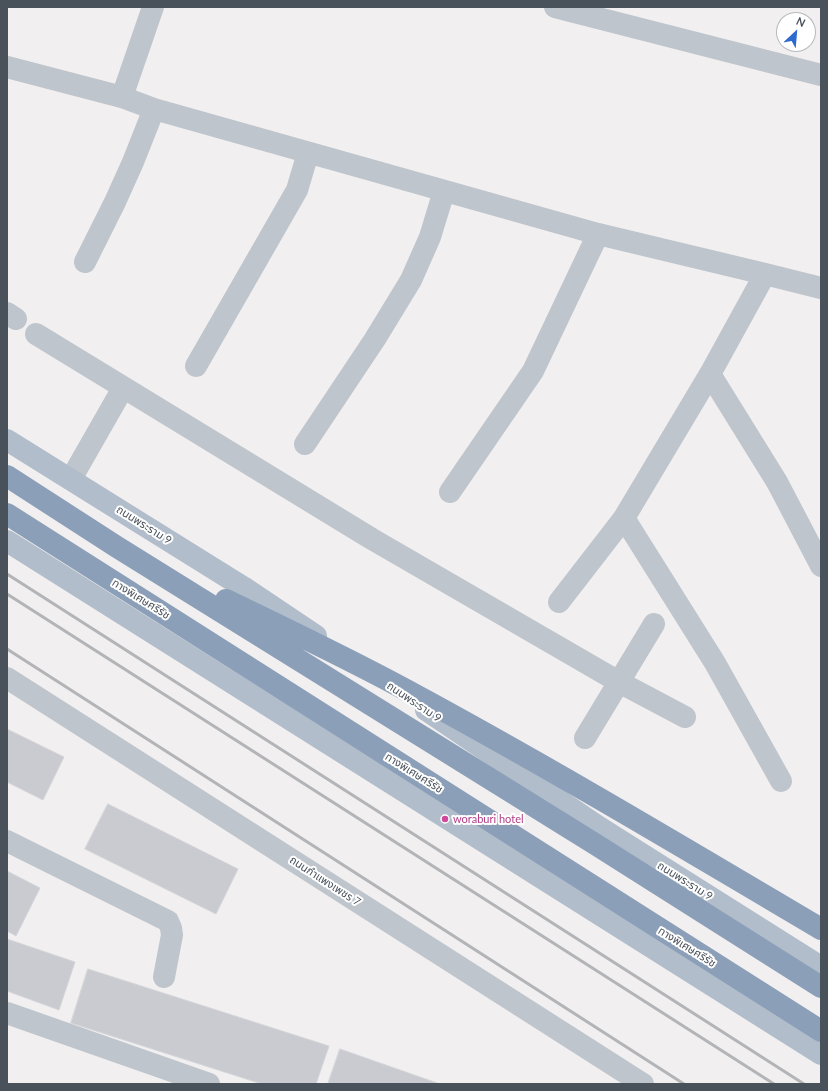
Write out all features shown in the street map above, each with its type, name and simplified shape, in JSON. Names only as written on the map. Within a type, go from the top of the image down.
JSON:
[{"type":"highway","points":[[7,476],[117,547],[596,844],[821,987]]},
{"type":"highway","name":"ทางพิเศษศรีรัช","points":[[7,514],[821,1031]]},
{"type":"highway","points":[[117,547],[323,647],[406,690],[636,819],[821,929]]},
{"type":"main road","name":"ถนนพระราม 9","points":[[7,440],[243,587],[599,827],[821,967]]},
{"type":"main road","points":[[7,541],[821,1054]]},
{"type":"street","points":[[122,97],[153,7]]},
{"type":"street","points":[[555,7],[821,75]]},
{"type":"street","points":[[7,67],[122,97],[154,109],[598,234],[821,288]]},
{"type":"street","points":[[85,262],[130,169],[154,109]]},
{"type":"street","points":[[196,366],[297,190],[308,153]]},
{"type":"street","points":[[305,444],[375,339],[411,280],[430,237],[444,191]]},
{"type":"street","points":[[450,492],[533,371],[598,234]]},
{"type":"street","points":[[559,602],[624,518],[710,374],[765,274]]},
{"type":"street","points":[[36,334],[372,539],[619,682],[685,717]]},
{"type":"street","points":[[710,374],[777,482],[821,566]]},
{"type":"street","points":[[71,479],[123,388]]},
{"type":"street","points":[[624,518],[715,663],[781,782]]},
{"type":"street","points":[[585,738],[654,624]]},
{"type":"street","name":"ถนนกำแพงเพชร 7","points":[[7,678],[643,1084]]},
{"type":"street","points":[[7,841],[168,921],[172,928],[172,935],[164,977]]},
{"type":"street","points":[[7,1013],[209,1084]]},
{"type":"building","points":[[7,729],[64,757],[43,800],[7,782]]},
{"type":"building","points":[[108,804],[238,869],[216,914],[85,849]]},
{"type":"building","points":[[7,871],[40,888],[16,936],[7,931]]},
{"type":"building","points":[[7,939],[75,962],[59,1010],[7,991]]},
{"type":"building","points":[[88,969],[329,1046],[316,1084],[262,1084],[71,1023]]},
{"type":"building","points":[[340,1049],[440,1084],[328,1084]]},
{"type":"railway","points":[[7,574],[804,1084]]},
{"type":"railway","points":[[7,594],[774,1084]]},
{"type":"railway","points":[[7,649],[684,1084]]},
{"type":"place","name":"woraburi hotel","points":[[445,819]]}]
